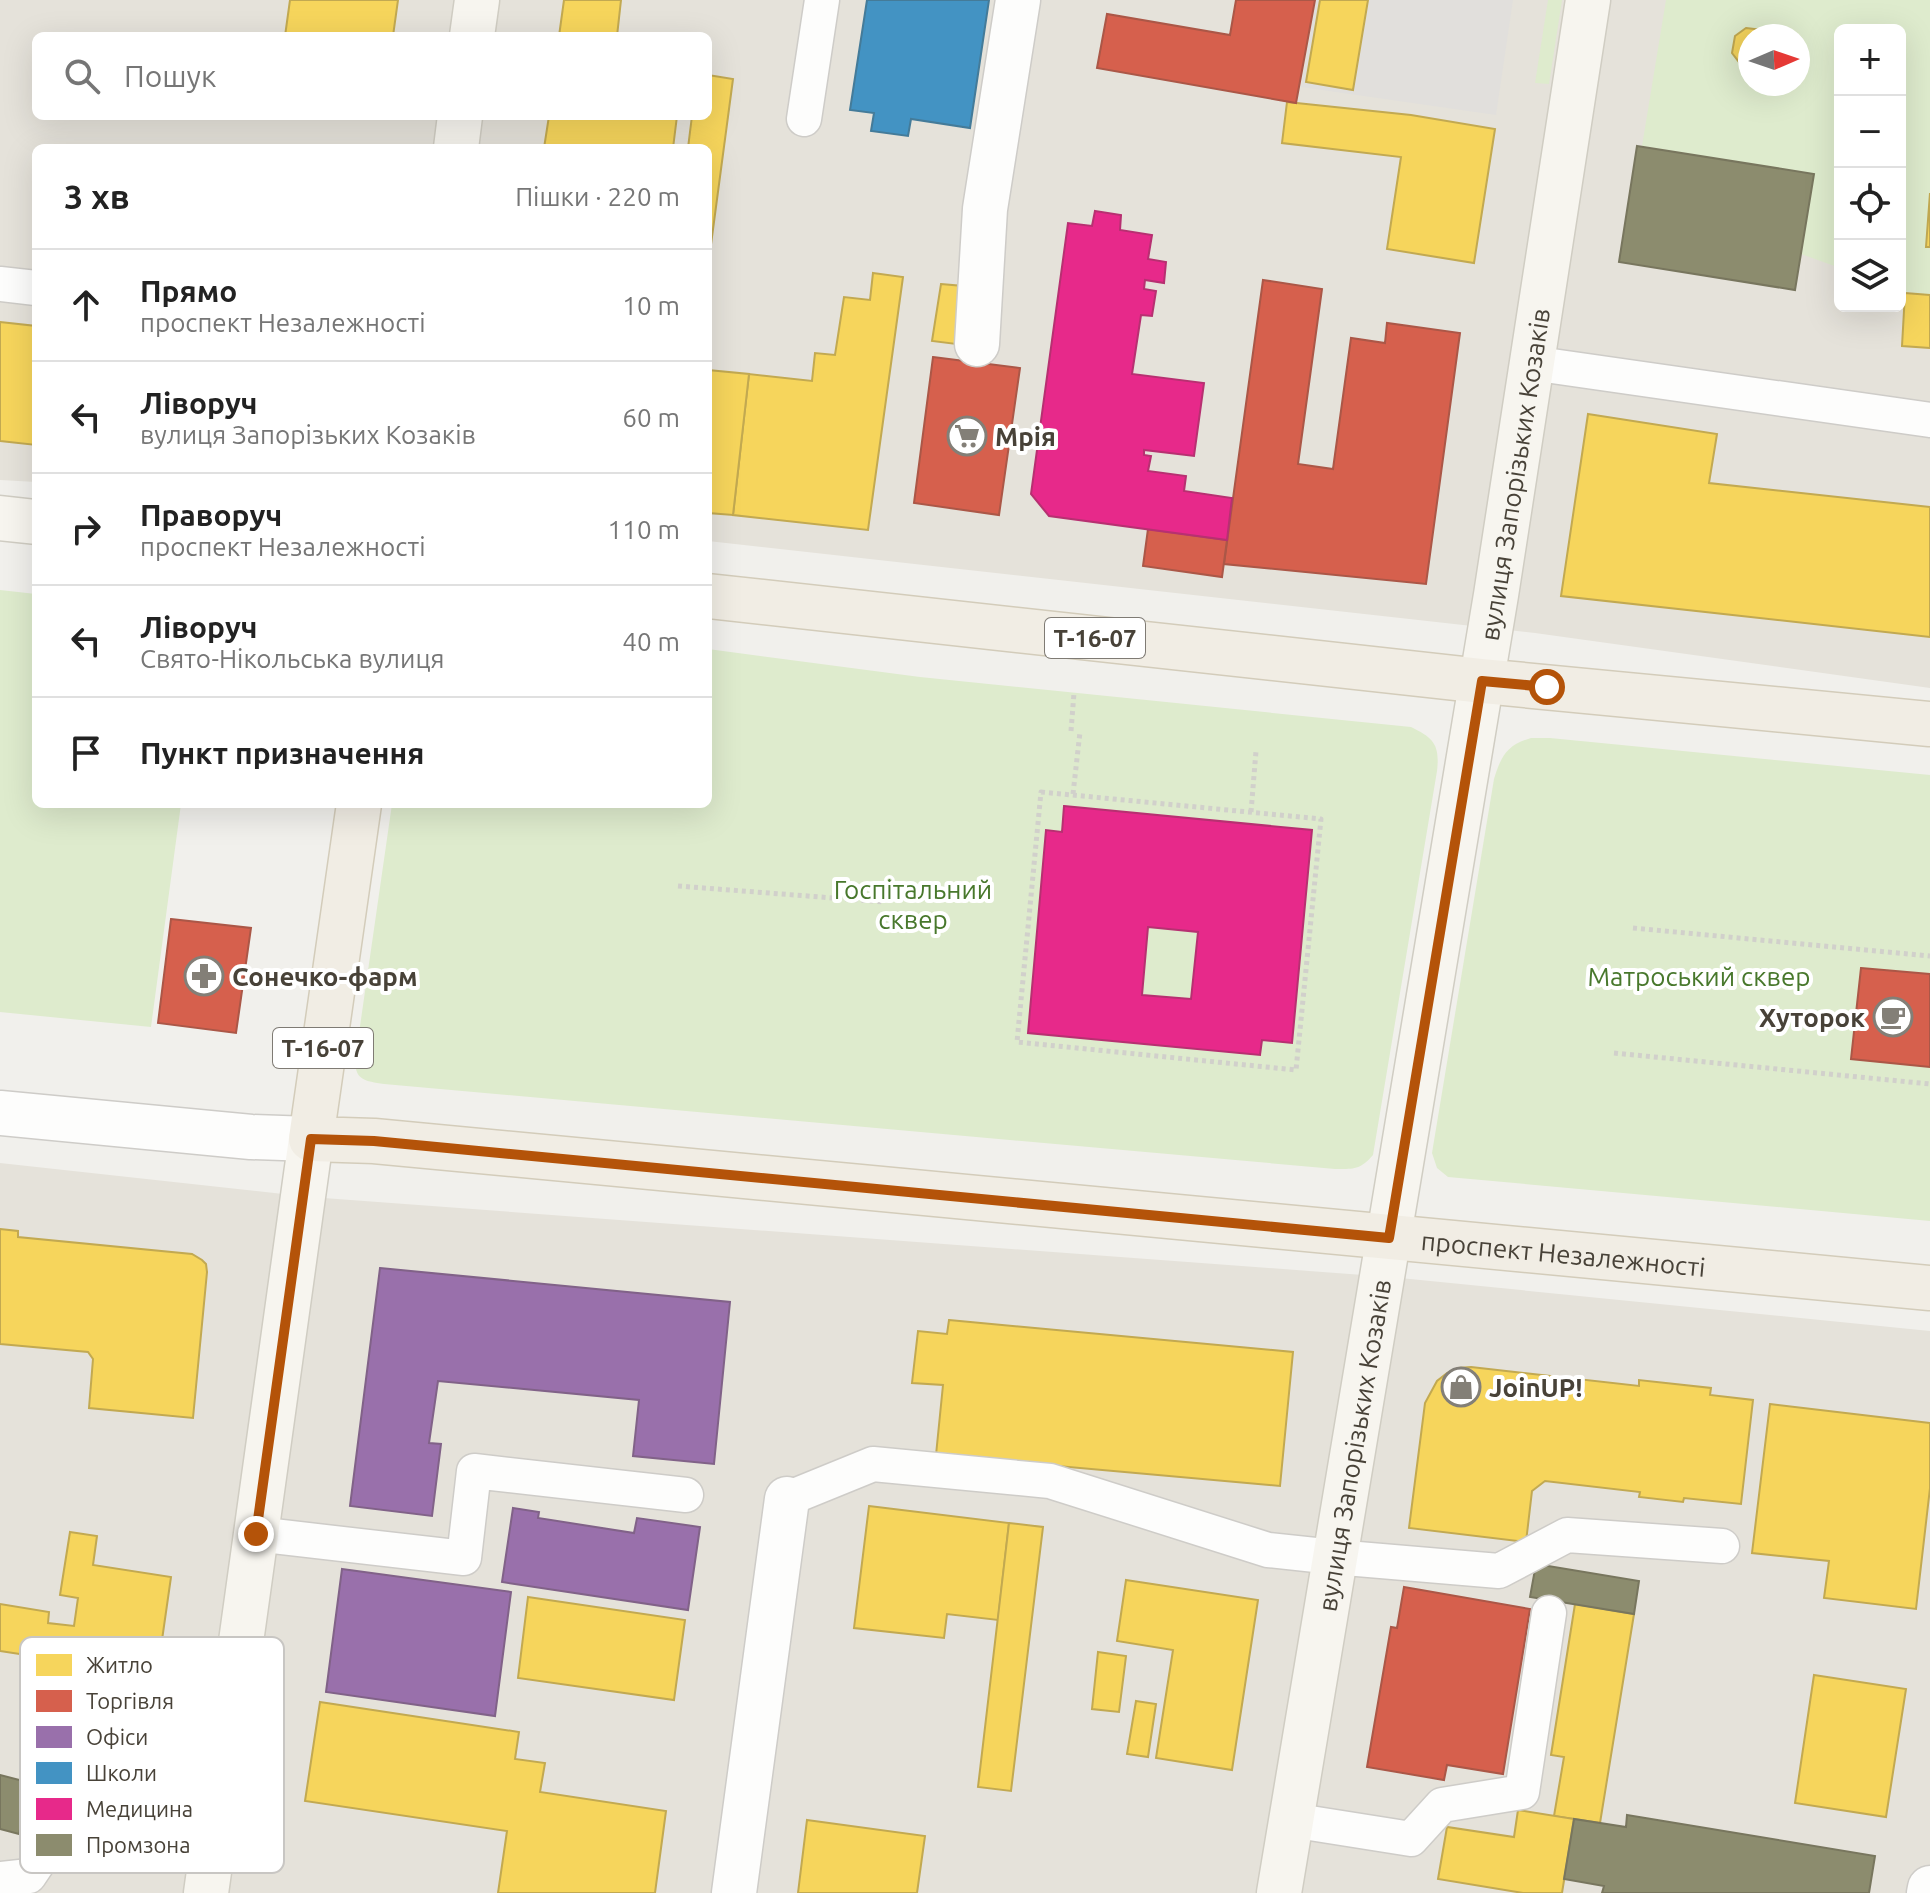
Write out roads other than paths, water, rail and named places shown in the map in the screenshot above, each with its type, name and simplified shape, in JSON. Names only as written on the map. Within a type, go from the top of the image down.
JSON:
[{"type":"main road","points":[[473,32],[477,0]]},
{"type":"main road","name":"вулиця Запорізьких Козаків","points":[[1279,1893],[1482,681],[1588,0]]},
{"type":"main road","points":[[456,144],[460,120]]},
{"type":"main road","points":[[0,518],[32,522]]},
{"type":"main road","name":"Т-16-07","points":[[712,596],[1482,681]]},
{"type":"main road","points":[[1482,681],[1930,724]]},
{"type":"main road","name":"Т-16-07","points":[[242,1637],[358,808]]},
{"type":"main road","name":"проспект Незалежності","points":[[311,1139],[389,1143],[1930,1288]]},
{"type":"main road","name":"Т-16-07","points":[[206,1893],[209,1873]]},
{"type":"street","points":[[977,344],[985,209],[1018,0]]},
{"type":"street","name":"проспект Незалежності","points":[[0,1113],[251,1137],[311,1139]]},
{"type":"street","points":[[734,1893],[787,1499]]},
{"type":"lane","points":[[804,119],[822,0]]},
{"type":"lane","points":[[0,284],[32,288]]},
{"type":"lane","points":[[1531,363],[1930,420]]},
{"type":"lane","points":[[787,1499],[873,1464],[1050,1481],[1268,1550],[1334,1557],[1499,1571],[1567,1535],[1722,1546]]},
{"type":"lane","points":[[256,1534],[464,1558],[474,1471],[686,1495]]},
{"type":"lane","points":[[1291,1820],[1411,1839],[1442,1805],[1522,1792],[1549,1613]]},
{"type":"lane","points":[[0,1879],[29,1876],[31,1873]]},
{"type":"place","name":"Мрія","points":[[967,436]]},
{"type":"place","name":"Сонечко-фарм","points":[[204,976]]},
{"type":"place","name":"Хуторок","points":[[1893,1017]]},
{"type":"place","name":"JoinUP!","points":[[1461,1387]]},
{"type":"park label","name":"Госпітальний сквер","points":[[913,904]]},
{"type":"park label","name":"Матроський сквер","points":[[1699,976]]}]
